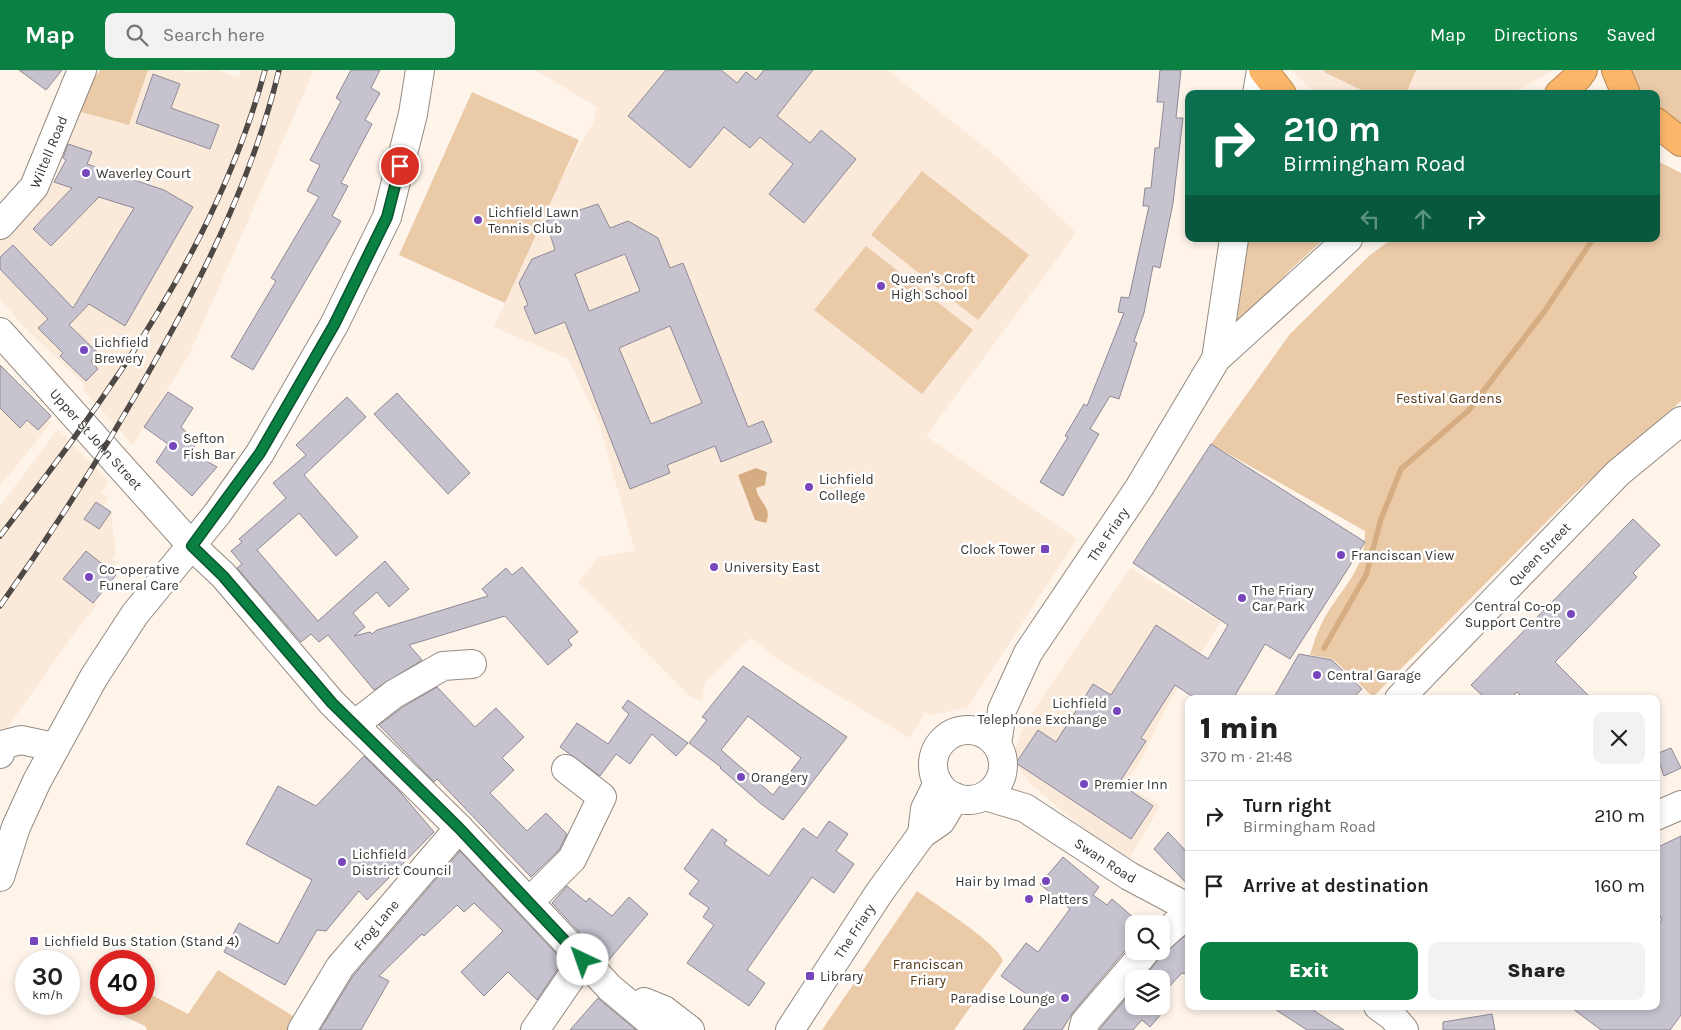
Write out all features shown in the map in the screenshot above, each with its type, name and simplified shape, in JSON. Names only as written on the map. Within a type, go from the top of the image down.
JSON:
[{"type":"highway","points":[[1262,70],[1279,90]]},
{"type":"highway","points":[[1563,90],[1583,70]]},
{"type":"highway","points":[[1616,70],[1624,90]]},
{"type":"highway","points":[[1660,125],[1681,142]]},
{"type":"highway","points":[[1660,142],[1681,150]]},
{"type":"street","name":"Wiltell Road","points":[[0,225],[34,187],[82,70]]},
{"type":"street","points":[[0,877],[16,827],[54,747],[94,677],[135,614],[192,546],[260,453],[334,325],[387,217],[412,114],[420,70]]},
{"type":"street","points":[[1258,90],[1262,70]]},
{"type":"street","name":"The Friary","points":[[1216,359],[1234,242]]},
{"type":"street","name":"The Friary","points":[[992,748],[1002,710],[1028,653],[1139,488],[1216,359],[1345,242]]},
{"type":"street","name":"Upper St John Street","points":[[0,332],[192,546],[223,576],[332,703],[459,828],[530,901],[610,988],[660,1030]]},
{"type":"street","name":"Queen Street","points":[[1403,695],[1618,473],[1681,421]]},
{"type":"street","points":[[354,724],[394,694],[444,666],[472,664]]},
{"type":"street","points":[[958,731],[992,748],[994,788],[985,796],[971,800],[947,790],[933,763],[940,744],[958,731]]},
{"type":"street","points":[[0,754],[2,745],[21,740],[54,747]]},
{"type":"street","name":"Swan Road","points":[[992,748],[1025,808]]},
{"type":"street","points":[[530,901],[572,859],[602,798],[566,769]]},
{"type":"street","name":"The Friary","points":[[790,1030],[879,893],[922,834],[941,821],[947,790]]},
{"type":"street","name":"Swan Road","points":[[985,796],[1025,808],[1128,876],[1185,908]]},
{"type":"street","points":[[1660,814],[1681,805]]},
{"type":"street","name":"Frog Lane","points":[[302,1030],[340,967],[459,828]]},
{"type":"street","points":[[1170,928],[1185,914]]},
{"type":"street","points":[[535,1030],[583,960]]},
{"type":"street","points":[[1083,1030],[1085,1022],[1138,960]]},
{"type":"street","points":[[610,988],[664,1010],[690,1030]]},
{"type":"street","points":[[1384,1010],[1392,1016],[1404,1030]]},
{"type":"shaded area","points":[[100,70],[180,70],[186,72],[218,70],[239,78],[242,70],[314,70],[189,355],[133,445],[82,389],[85,385],[29,332],[0,300],[0,240],[51,181],[54,182],[66,160],[59,156],[86,90]]},
{"type":"shaded area","points":[[535,70],[888,70],[1002,161],[1076,233],[926,436],[1077,539],[967,708],[931,715],[925,713],[910,738],[780,661],[751,638],[705,682],[702,700],[690,697],[578,582],[599,557],[635,551],[598,420],[568,359],[494,327],[558,186],[580,143],[593,125],[597,107]]},
{"type":"shaded area","points":[[1292,70],[1554,70],[1518,90],[1311,90]]},
{"type":"shaded area","points":[[0,366],[51,423],[0,486]]},
{"type":"shaded area","points":[[58,429],[109,482],[101,493],[109,498],[103,506],[111,512],[116,553],[112,558],[117,563],[111,570],[116,574],[94,601],[98,604],[78,628],[0,738],[0,506]]},
{"type":"shaded area","points":[[756,468],[767,472],[765,485],[756,488],[768,513],[766,523],[755,520],[738,475]]},
{"type":"shaded area","points":[[1130,568],[1221,622],[1170,700],[1141,760],[1125,784],[1160,806],[1129,859],[1082,828],[1032,785],[1019,769],[1013,753],[1027,720]]},
{"type":"green space","points":[[100,70],[148,70],[129,125],[78,111]]},
{"type":"green space","points":[[1325,70],[1416,70],[1408,90],[1362,90],[1324,72]]},
{"type":"green space","points":[[1628,70],[1681,70],[1681,130],[1660,117],[1660,90],[1636,90]]},
{"type":"green space","name":"Lichfield Lawn Tennis Club","points":[[472,92],[579,140],[505,303],[399,255]]},
{"type":"green space","name":"Festival Gardens","points":[[1660,162],[1681,173],[1681,401],[1575,493],[1375,695],[1371,695],[1333,659],[1310,655],[1321,625],[1361,559],[1365,531],[1211,444],[1290,334],[1370,255],[1388,242],[1660,242]]},
{"type":"green space","points":[[922,171],[1029,255],[978,320],[871,235]]},
{"type":"green space","points":[[1242,242],[1321,242],[1289,271],[1237,333],[1226,328]]},
{"type":"green space","points":[[866,246],[973,330],[922,394],[814,310]]},
{"type":"green space","name":"Franciscan Friary","points":[[917,891],[979,935],[999,954],[1003,961],[954,1030],[822,1030]]},
{"type":"green space","points":[[218,970],[306,1024],[302,1030],[147,1030],[145,1026],[121,1015],[155,1015],[155,997],[188,1014]]},
{"type":"building","points":[[19,70],[62,70],[46,90]]},
{"type":"building","points":[[351,70],[380,70],[371,88],[380,93],[365,120],[372,124],[341,183],[348,186],[332,216],[341,221],[253,370],[231,357],[276,281],[271,278],[319,197],[307,191],[320,165],[310,160],[341,101],[336,98]]},
{"type":"building","points":[[666,70],[721,70],[737,83],[746,72],[756,80],[764,70],[813,70],[777,116],[810,143],[821,130],[856,159],[804,223],[769,194],[793,164],[760,137],[750,148],[724,127],[690,168],[628,116]]},
{"type":"building","points":[[1160,70],[1181,70],[1176,118],[1183,118],[1173,203],[1160,268],[1153,266],[1144,313],[1134,341],[1137,343],[1119,399],[1110,396],[1090,429],[1099,434],[1063,496],[1040,482],[1068,437],[1065,436],[1084,404],[1087,406],[1124,313],[1118,312],[1121,297],[1129,298],[1149,206],[1143,206],[1145,188],[1151,188],[1155,148],[1159,148],[1164,102],[1157,102]]},
{"type":"building","points":[[153,74],[180,84],[171,108],[219,125],[210,149],[136,123]]},
{"type":"building","points":[[68,144],[92,152],[87,164],[164,190],[193,207],[125,326],[89,304],[69,325],[98,353],[91,361],[98,369],[86,381],[60,356],[63,353],[38,328],[48,319],[0,269],[0,257],[13,245],[73,308],[134,208],[99,197],[51,246],[33,229],[72,188],[54,182],[66,160],[63,158]]},
{"type":"building","points":[[598,204],[610,228],[628,221],[658,238],[670,268],[683,263],[748,427],[763,421],[772,442],[721,462],[715,446],[667,465],[670,473],[630,489],[565,322],[535,334],[524,307],[528,305],[519,283],[532,259],[555,250],[546,221]],"holes":[[[625,254],[640,291],[589,311],[575,274]],[[670,326],[702,403],[651,424],[619,348]]]},
{"type":"building","points":[[0,365],[51,416],[38,430],[27,420],[20,428],[0,408]]},
{"type":"building","points":[[168,392],[193,408],[181,427],[197,442],[191,452],[217,467],[192,496],[156,462],[168,444],[144,427]]},
{"type":"building","points":[[397,393],[470,473],[448,494],[374,414]]},
{"type":"building","points":[[347,397],[366,417],[304,475],[358,537],[336,556],[299,513],[257,550],[318,621],[385,561],[409,589],[389,607],[377,592],[353,613],[365,627],[354,636],[370,632],[372,634],[377,630],[488,596],[482,589],[506,568],[512,575],[522,567],[578,632],[568,640],[572,645],[548,665],[505,616],[409,645],[422,660],[374,690],[328,635],[319,642],[311,634],[301,642],[237,568],[242,564],[231,551],[242,542],[239,539],[286,498],[273,483],[306,455],[296,445]]},
{"type":"building","points":[[1211,444],[1365,542],[1290,659],[1265,644],[1235,695],[1190,695],[1175,685],[1141,738],[1146,741],[1119,783],[1153,806],[1131,839],[1016,763],[1038,730],[1056,742],[1093,684],[1111,695],[1156,625],[1208,659],[1228,625],[1133,563]]},
{"type":"building","points":[[96,502],[111,512],[99,529],[84,519]]},
{"type":"building","name":"Central Co-op Support Centre","points":[[1633,519],[1660,545],[1633,573],[1637,577],[1555,662],[1588,695],[1520,695],[1517,692],[1514,695],[1482,695],[1471,685]]},
{"type":"building","name":"Co-operative Funeral Care","points":[[86,551],[116,575],[93,603],[63,579]]},
{"type":"building","name":"Central Garage","points":[[1299,654],[1332,660],[1362,689],[1356,695],[1275,695]]},
{"type":"building","points":[[743,666],[847,737],[783,820],[760,803],[721,767],[689,743],[707,720],[702,717]],"holes":[[[748,716],[801,758],[773,795],[721,750]]]},
{"type":"building","points":[[437,687],[475,727],[496,708],[524,737],[502,758],[514,770],[490,793],[527,831],[546,813],[567,834],[559,850],[531,877],[437,779],[434,782],[379,725],[403,707]]},
{"type":"building","points":[[628,700],[688,743],[676,756],[652,734],[630,764],[616,754],[600,776],[560,747],[577,723],[608,744],[629,714],[622,708]]},
{"type":"building","points":[[1671,748],[1681,768],[1664,776],[1660,765],[1660,752]]},
{"type":"building","name":"Lichfield District Council","points":[[364,756],[400,792],[434,832],[367,900],[359,891],[326,931],[317,930],[285,985],[224,952],[239,923],[278,944],[312,880],[246,844],[278,786],[316,806]]},
{"type":"building","points":[[829,821],[848,834],[836,851],[854,864],[834,893],[812,877],[747,970],[765,983],[749,1006],[687,963],[714,925],[703,917],[709,908],[689,894],[699,881],[684,869],[712,829],[727,840],[724,844],[769,876],[803,828],[817,838]]},
{"type":"building","points":[[1168,832],[1185,850],[1185,882],[1154,849]]},
{"type":"building","points":[[1681,836],[1681,1015],[1670,1030],[1601,1030],[1574,1010],[1660,1010],[1660,923],[1662,920],[1660,916],[1660,846]]},
{"type":"building","points":[[460,851],[563,961],[537,1000],[508,972],[484,996],[461,972],[503,931],[474,903],[464,912],[457,905],[424,936],[422,934],[379,976],[389,981],[361,1030],[320,1030],[353,976]]},
{"type":"building","points":[[1063,857],[1099,887],[1093,895],[1107,905],[1112,899],[1131,915],[1125,915],[1125,951],[1073,1012],[1062,1030],[1023,1030],[1042,1005],[1001,976],[1026,943],[1038,952],[1070,909],[1040,884]]},
{"type":"building","points":[[567,886],[586,902],[589,898],[612,916],[629,897],[648,914],[607,962],[552,903]]},
{"type":"building","points":[[1185,936],[1185,974],[1182,973],[1170,986],[1170,970],[1150,970],[1158,960],[1170,960],[1170,947]]},
{"type":"building","points":[[598,998],[600,1000],[636,1030],[570,1030]]},
{"type":"building","points":[[1125,1000],[1125,1015],[1160,1015],[1150,1027],[1142,1020],[1133,1030],[1099,1030]]},
{"type":"building","points":[[1276,1010],[1313,1010],[1344,1030],[1307,1030]]},
{"type":"building","points":[[1492,1014],[1495,1030],[1443,1030],[1443,1022]]},
{"type":"waterway","points":[[1324,648],[1366,575],[1381,519],[1401,469],[1468,411],[1544,312],[1591,242]]},
{"type":"railway","points":[[0,536],[81,428],[120,373],[156,316],[189,257],[219,197],[244,135],[265,70]]},
{"type":"railway","points":[[0,606],[63,514],[122,419],[178,320],[213,251],[244,180],[269,107],[279,70]]},
{"type":"place","name":"Waverley Court","points":[[86,173]]},
{"type":"place","name":"Lichfield Lawn Tennis Club","points":[[478,220]]},
{"type":"place","name":"Queen's Croft High School","points":[[881,286]]},
{"type":"place","name":"Lichfield Brewery","points":[[84,350]]},
{"type":"place","name":"Sefton Fish Bar","points":[[173,446]]},
{"type":"place","name":"Lichfield College","points":[[809,487]]},
{"type":"place","name":"Clock Tower","points":[[1045,549]]},
{"type":"place","name":"Franciscan View","points":[[1341,555]]},
{"type":"place","name":"University East","points":[[714,567]]},
{"type":"place","name":"Co-operative Funeral Care","points":[[89,577]]},
{"type":"place","name":"The Friary Car Park","points":[[1242,598]]},
{"type":"place","name":"Central Co-op Support Centre","points":[[1571,614]]},
{"type":"place","name":"Central Garage","points":[[1317,675]]},
{"type":"place","name":"Lichfield Telephone Exchange","points":[[1117,711]]},
{"type":"place","name":"Orangery","points":[[741,777]]},
{"type":"place","name":"Premier Inn","points":[[1084,784]]},
{"type":"place","name":"Lichfield District Council","points":[[342,862]]},
{"type":"place","name":"Hair by Imad","points":[[1046,881]]},
{"type":"place","name":"Platters","points":[[1029,899]]},
{"type":"place","name":"Lichfield Bus Station (Stand 4)","points":[[34,941]]},
{"type":"place","name":"Library","points":[[810,976]]},
{"type":"place","name":"Paradise Lounge","points":[[1065,998]]},
{"type":"route","points":[[400,166],[387,217],[334,325],[260,453],[192,546],[223,576],[332,703],[459,828],[583,960]]}]
